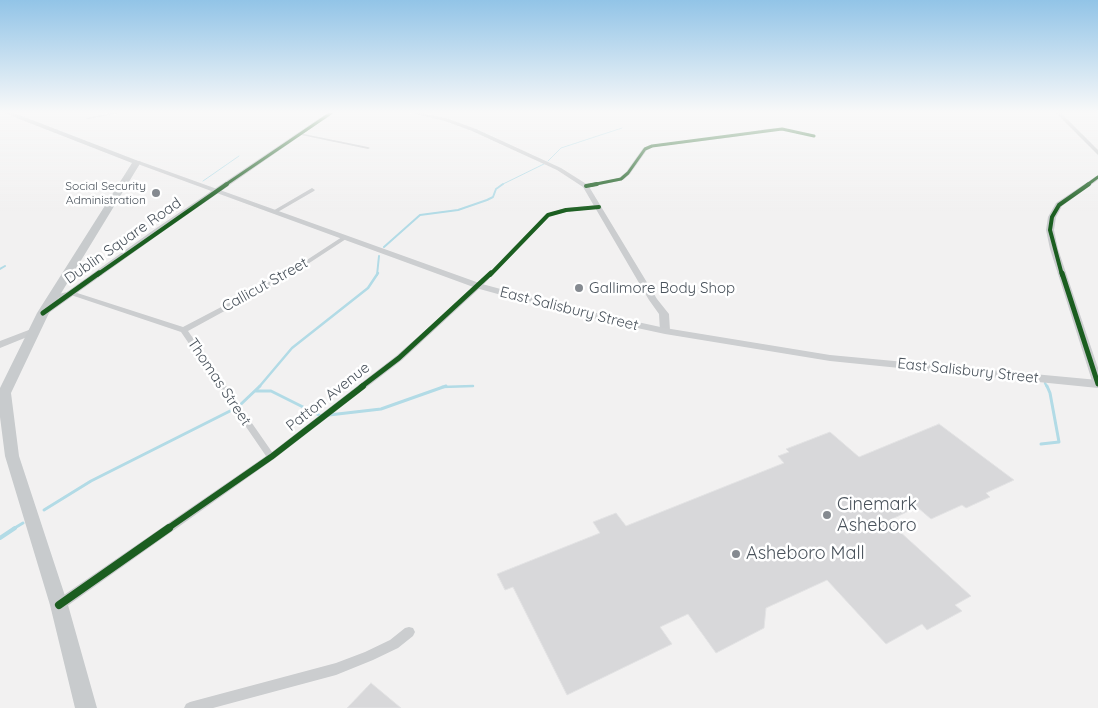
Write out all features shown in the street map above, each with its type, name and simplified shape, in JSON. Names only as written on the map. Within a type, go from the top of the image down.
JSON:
[{"type":"main road","name":"East Salisbury Street","points":[[95,146],[479,286],[541,304],[665,331],[830,358],[1098,384]]},
{"type":"main road","points":[[86,708],[60,605],[12,456],[4,393],[42,314],[137,162]]},
{"type":"street","name":"Dublin Square Road","points":[[42,314],[158,230],[283,146]]},
{"type":"street","points":[[359,146],[368,148]]},
{"type":"street","points":[[509,146],[560,169],[586,186],[665,317],[665,331]]},
{"type":"street","points":[[586,186],[621,179],[628,173],[645,149],[652,146]]},
{"type":"street","points":[[1098,177],[1059,205],[1052,217],[1050,230],[1054,249],[1098,384]]},
{"type":"street","points":[[274,212],[312,190]]},
{"type":"street","name":"Patton Avenue","points":[[60,605],[270,457],[399,358],[479,286],[548,215],[566,210],[599,207]]},
{"type":"street","name":"Callicut Street","points":[[184,330],[292,272],[344,238]]},
{"type":"street","points":[[53,297],[71,293]]},
{"type":"street","name":"Thomas Street","points":[[71,293],[184,330],[270,457]]},
{"type":"street","points":[[0,345],[34,332]]},
{"type":"street","points":[[190,708],[336,669],[394,644],[409,632]]},
{"type":"building","name":"Asheboro Mall","points":[[939,424],[1014,480],[986,493],[990,497],[966,508],[962,505],[931,519],[917,507],[888,521],[971,596],[955,605],[962,611],[927,630],[922,624],[886,644],[827,580],[766,608],[764,628],[716,653],[688,614],[660,627],[672,644],[567,695],[513,587],[505,590],[497,574],[600,533],[593,522],[616,513],[626,526],[784,463],[778,456],[789,452],[786,449],[830,432],[859,457]]},
{"type":"building","points":[[371,683],[401,708],[347,708]]},
{"type":"waterway","points":[[548,161],[561,148],[567,146]]},
{"type":"waterway","points":[[203,181],[239,156]]},
{"type":"waterway","points":[[503,184],[544,164]]},
{"type":"waterway","points":[[384,247],[420,215],[458,210],[487,200],[493,197],[496,189],[503,184]]},
{"type":"waterway","points":[[377,274],[379,256]]},
{"type":"waterway","points":[[0,269],[5,266]]},
{"type":"waterway","points":[[259,387],[292,348],[368,288],[377,274]]},
{"type":"waterway","points":[[1045,383],[1047,387]]},
{"type":"waterway","points":[[443,387],[473,386]]},
{"type":"waterway","points":[[1041,444],[1059,442],[1047,386]]},
{"type":"waterway","points":[[240,405],[259,387]]},
{"type":"waterway","points":[[329,415],[381,409],[443,387]]},
{"type":"waterway","points":[[256,391],[271,391],[321,416]]},
{"type":"waterway","points":[[44,510],[91,481],[230,411]]},
{"type":"waterway","points":[[13,529],[23,523]]},
{"type":"waterway","points":[[0,538],[15,528]]},
{"type":"cycle path","points":[[43,313],[158,231],[283,146]]},
{"type":"cycle path","points":[[586,186],[621,179],[628,173],[645,149],[652,146]]},
{"type":"cycle path","points":[[1098,177],[1059,205],[1052,217],[1050,230],[1054,249],[1098,384]]},
{"type":"cycle path","points":[[59,605],[271,457],[399,358],[479,286],[548,215],[566,210],[599,207]]},
{"type":"place","name":"Social Security Administration","points":[[156,193]]},
{"type":"place","name":"Gallimore Body Shop","points":[[579,288]]},
{"type":"place","name":"Cinemark Asheboro","points":[[827,515]]},
{"type":"place","name":"Asheboro Mall","points":[[736,554]]}]
